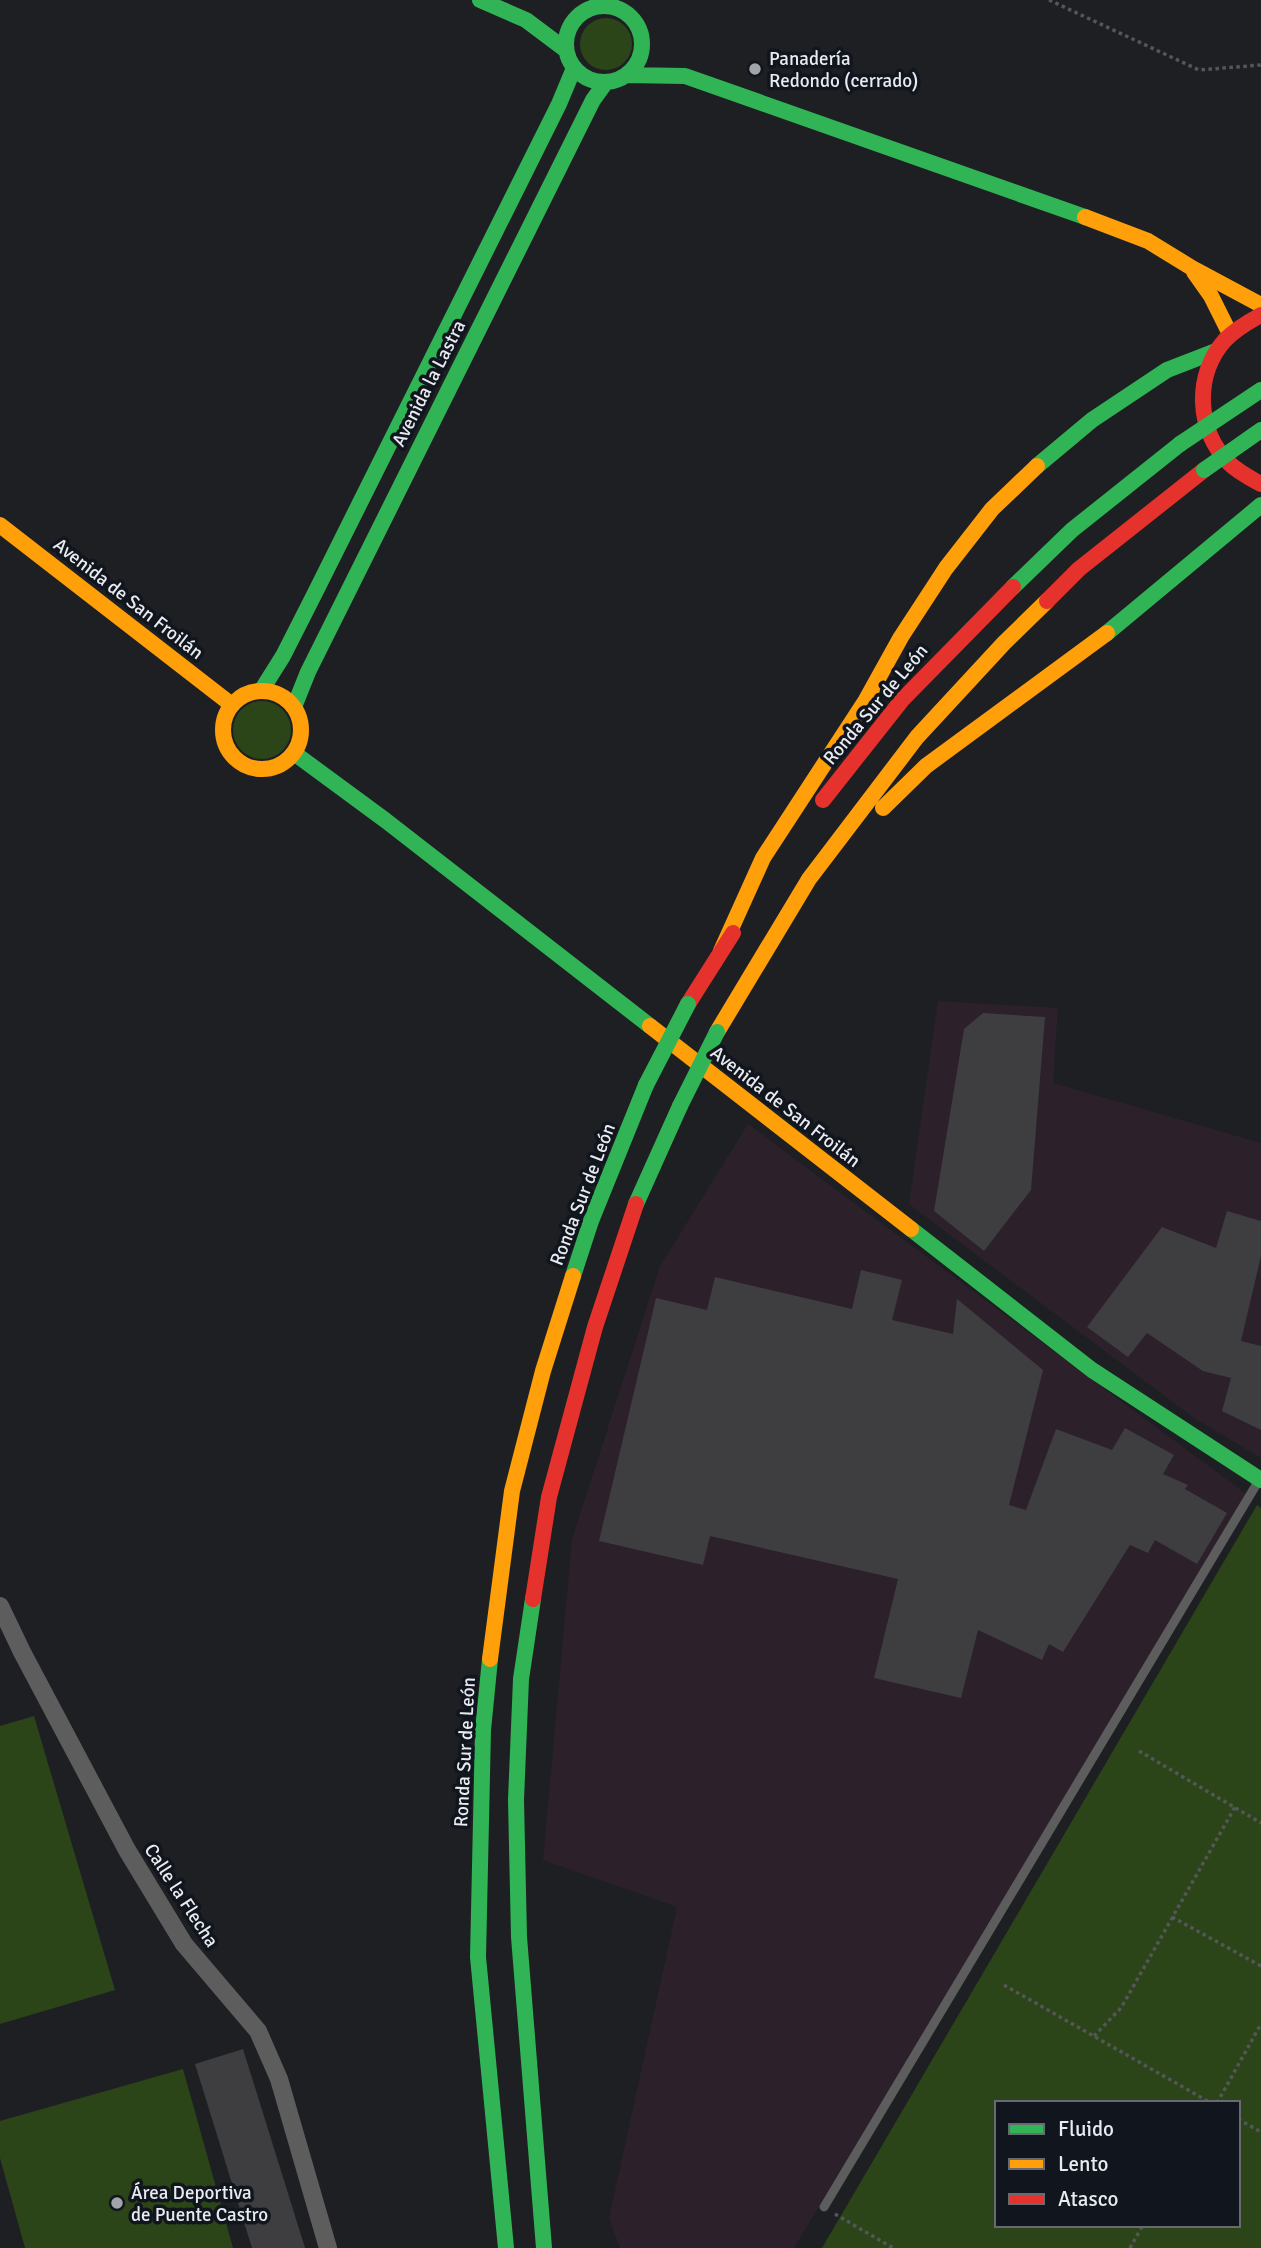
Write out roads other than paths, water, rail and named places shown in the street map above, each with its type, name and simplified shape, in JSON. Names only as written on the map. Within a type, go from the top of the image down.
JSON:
[{"type":"main road","points":[[480,0],[510,12],[550,34],[566,50],[574,68],[594,81],[606,82],[626,75],[685,76],[1148,241],[1261,305]]},
{"type":"main road","points":[[635,22],[639,0]]},
{"type":"main road","points":[[510,12],[555,15],[581,13],[604,3],[614,7],[635,22],[641,39],[638,59],[626,75]]},
{"type":"main road","points":[[566,50],[569,29],[581,13]]},
{"type":"main road","points":[[641,39],[685,76]]},
{"type":"main road","name":"Avenida la Lastra","points":[[261,691],[283,656],[321,581],[559,104],[574,68]]},
{"type":"main road","name":"Avenida la Lastra","points":[[294,707],[307,671],[588,108],[606,82]]},
{"type":"main road","points":[[1192,268],[1211,296],[1230,334]]},
{"type":"main road","points":[[1261,315],[1230,334],[1216,351],[1206,372],[1201,395],[1203,418],[1211,440],[1224,459],[1242,474],[1261,484]]},
{"type":"main road","points":[[721,951],[762,858],[866,700],[901,637],[946,568],[992,509],[1043,460],[1092,420],[1167,370],[1216,351]]},
{"type":"main road","name":"Ronda Sur de León","points":[[818,808],[902,701],[973,625],[1072,530],[1180,444],[1261,390]]},
{"type":"main road","points":[[544,2248],[519,1937],[516,1800],[521,1679],[549,1497],[595,1327],[634,1208],[716,1032],[809,879],[917,737],[1004,643],[1079,569],[1204,470],[1261,430]]},
{"type":"main road","points":[[809,879],[926,766],[1101,638],[1261,505]]},
{"type":"main road","name":"Avenida de San Froilán","points":[[0,525],[232,705]]},
{"type":"main road","points":[[261,691],[279,695],[294,707],[300,722],[300,738],[294,753],[285,762],[274,768],[261,770],[246,766],[233,758],[225,745],[223,732],[225,718],[232,705],[250,693],[261,691]]},
{"type":"main road","name":"Avenida de San Froilán","points":[[294,753],[1092,1370],[1260,1479]]},
{"type":"main road","name":"Ronda Sur de León","points":[[506,2248],[478,1956],[483,1730],[512,1492],[543,1371],[591,1221],[646,1085],[688,1004],[773,874]]},
{"type":"street","name":"Calle la Flecha","points":[[0,1606],[127,1850],[184,1944],[258,2031],[279,2079],[328,2248]]},
{"type":"lane","points":[[824,2207],[1260,1479]]},
{"type":"place","name":"Panadería Redondo (cerrado)","points":[[755,69]]},
{"type":"place","name":"Área Deportiva de Puente Castro","points":[[117,2203]]}]
